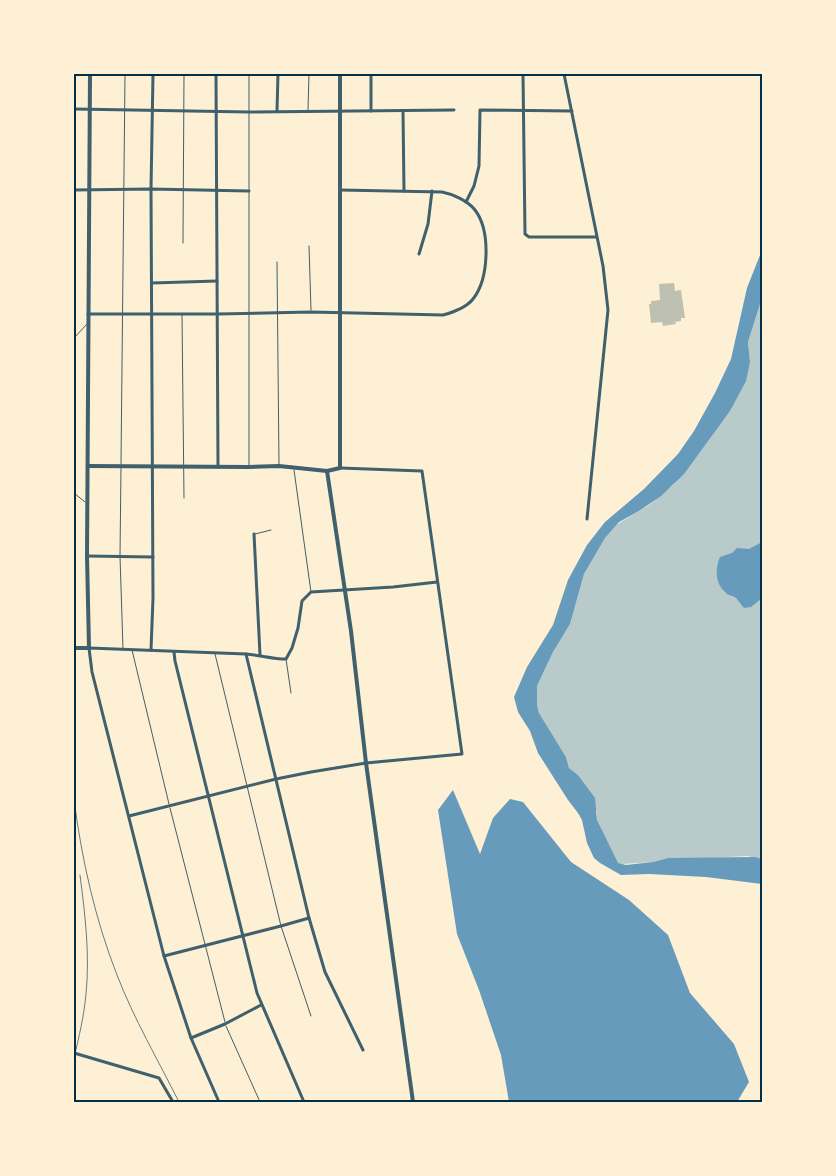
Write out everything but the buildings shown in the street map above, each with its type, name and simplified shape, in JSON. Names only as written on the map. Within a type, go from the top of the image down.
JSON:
[{"type":"street","points":[[90,74],[87,556],[89,648],[92,672],[164,956],[191,1038],[219,1102]]},
{"type":"street","points":[[151,650],[153,558],[153,74]]},
{"type":"street","points":[[216,74],[218,467]]},
{"type":"street","points":[[277,111],[278,74]]},
{"type":"street","points":[[340,74],[340,468]]},
{"type":"street","points":[[370,74],[371,111]]},
{"type":"street","points":[[523,74],[525,234],[529,237],[596,237]]},
{"type":"street","points":[[564,74],[607,289],[608,310],[587,519]]},
{"type":"street","points":[[74,109],[249,112],[454,110]]},
{"type":"street","points":[[466,202],[474,186],[479,166],[480,110],[572,111]]},
{"type":"street","points":[[403,111],[404,191]]},
{"type":"street","points":[[74,190],[249,191]]},
{"type":"street","points":[[88,314],[311,312],[443,315],[454,312],[473,300],[483,278],[486,251],[485,237],[475,210],[466,202],[451,193],[432,191],[340,190]]},
{"type":"street","points":[[419,254],[428,224],[432,191]]},
{"type":"street","points":[[152,282],[217,281]]},
{"type":"street","points":[[88,466],[279,466],[326,471],[340,468],[422,470],[462,754],[366,763],[276,779],[129,816]]},
{"type":"street","points":[[326,471],[351,631],[366,763],[413,1102]]},
{"type":"street","points":[[254,534],[260,655]]},
{"type":"street","points":[[87,556],[153,558]]},
{"type":"street","points":[[74,648],[246,654],[260,655],[272,659],[286,658],[292,648],[298,628],[302,600],[311,592],[344,591],[437,582]]},
{"type":"street","points":[[174,652],[261,1005],[304,1102]]},
{"type":"street","points":[[246,654],[309,918],[325,972],[362,1050]]},
{"type":"street","points":[[164,956],[309,918]]},
{"type":"street","points":[[191,1038],[225,1024],[261,1005]]},
{"type":"street","points":[[74,1052],[159,1078],[173,1102]]},
{"type":"lane","points":[[123,649],[120,556],[124,74]]},
{"type":"lane","points":[[183,243],[184,74]]},
{"type":"lane","points":[[248,74],[249,467]]},
{"type":"lane","points":[[308,111],[309,74]]},
{"type":"lane","points":[[309,246],[311,312]]},
{"type":"lane","points":[[277,262],[279,466]]},
{"type":"lane","points":[[182,314],[184,498]]},
{"type":"lane","points":[[74,338],[88,323]]},
{"type":"lane","points":[[293,467],[311,592]]},
{"type":"lane","points":[[74,493],[87,504]]},
{"type":"lane","points":[[254,534],[271,530]]},
{"type":"lane","points":[[132,649],[169,806],[225,1024],[260,1102]]},
{"type":"lane","points":[[214,653],[281,926],[311,1016]]},
{"type":"lane","points":[[286,658],[291,693]]},
{"type":"shaded area","points":[[762,298],[762,859],[747,856],[690,859],[668,858],[653,862],[618,863],[597,820],[597,812],[578,775],[569,768],[566,757],[539,713],[537,686],[553,652],[570,624],[584,574],[605,538],[616,525],[649,505],[673,485],[730,411],[750,362],[748,342]]},
{"type":"water","points":[[762,250],[762,298],[748,342],[750,362],[746,381],[730,411],[684,474],[661,496],[619,522],[605,538],[584,574],[570,624],[553,652],[537,686],[537,705],[539,713],[566,757],[569,768],[578,775],[595,798],[597,820],[618,863],[626,865],[668,858],[755,857],[762,859],[762,884],[706,877],[649,874],[621,875],[594,858],[587,843],[582,820],[538,753],[530,731],[518,712],[514,697],[527,667],[553,625],[568,580],[587,545],[605,522],[644,489],[678,454],[694,431],[731,359],[747,288]]},
{"type":"water","points":[[762,542],[762,598],[751,607],[744,608],[736,598],[726,593],[719,584],[717,576],[718,562],[720,557],[732,553],[737,548],[749,549]]},
{"type":"water","points":[[453,790],[480,854],[493,818],[510,799],[523,802],[571,862],[629,900],[668,935],[690,993],[734,1044],[749,1082],[737,1102],[509,1102],[501,1055],[479,990],[457,934],[438,810]]},
{"type":"railway","points":[[74,800],[90,889],[109,954],[131,1008],[179,1102]]},
{"type":"railway","points":[[74,1058],[84,1010],[87,979],[84,904],[80,875]]}]
